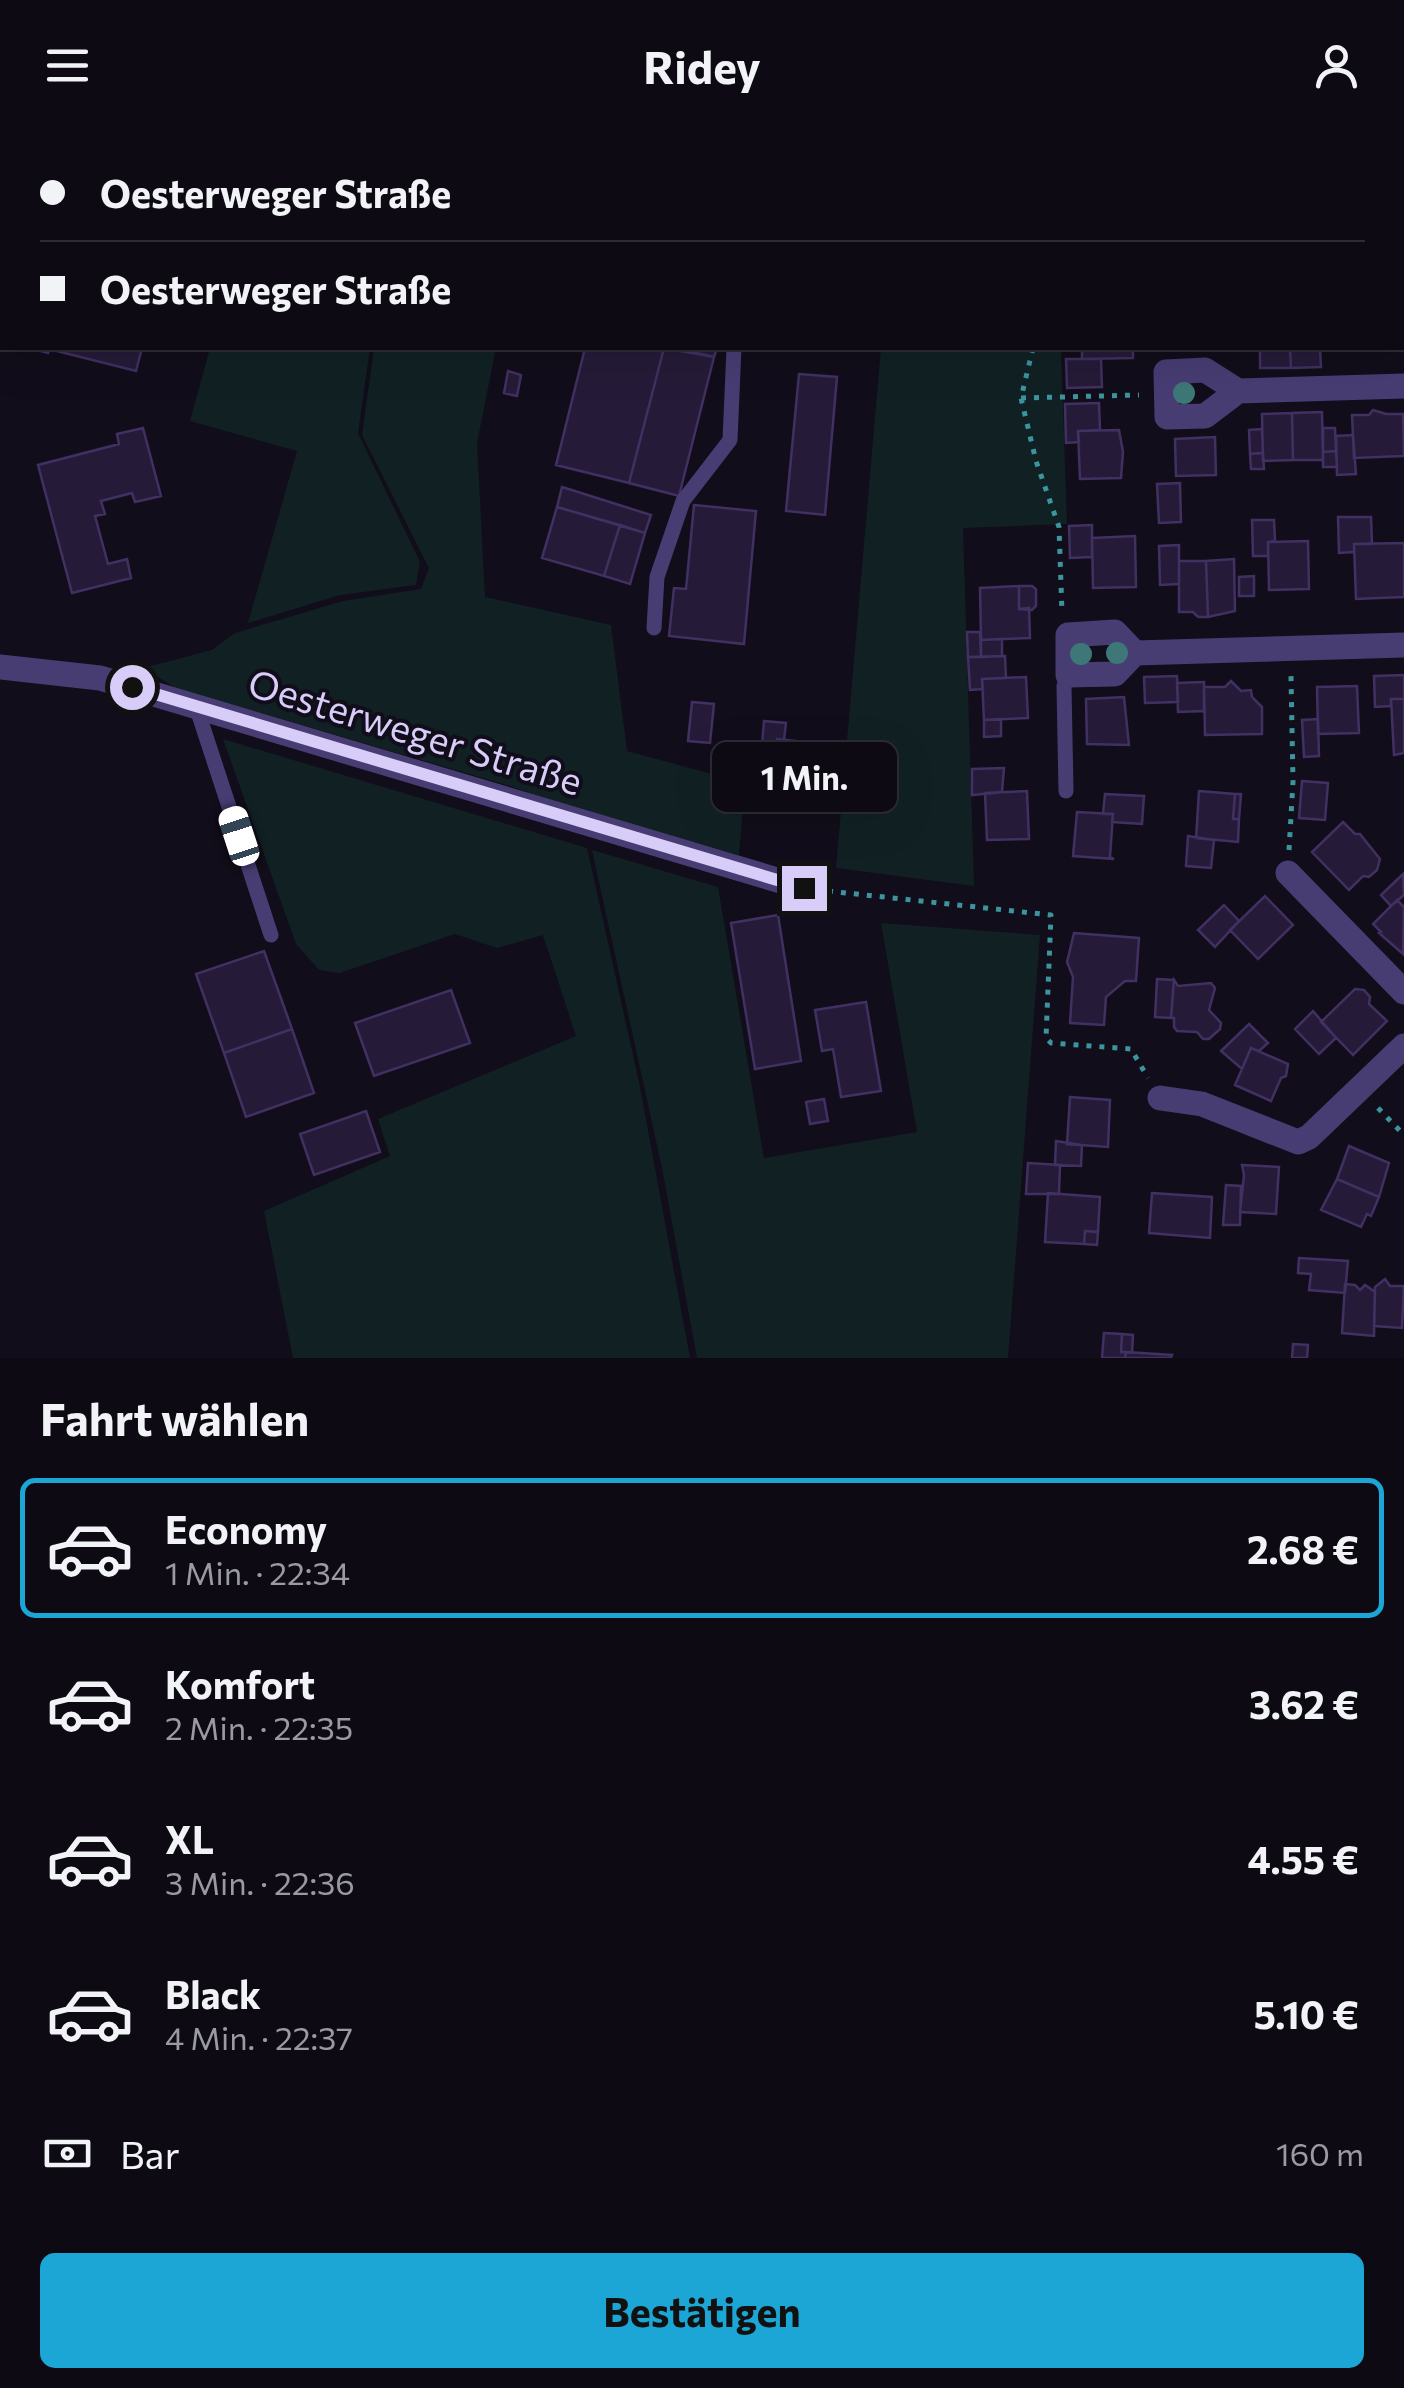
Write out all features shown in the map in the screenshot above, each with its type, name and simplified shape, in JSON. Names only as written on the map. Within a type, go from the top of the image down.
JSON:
[{"type":"street","points":[[1238,391],[1206,416],[1167,417],[1166,372],[1204,370],[1238,391],[1404,386]]},
{"type":"street","points":[[1135,653],[1115,632],[1068,635],[1068,675],[1115,674],[1135,653],[1404,645]]},
{"type":"street","name":"Oesterweger Straße","points":[[0,666],[100,678],[804,888]]},
{"type":"street","points":[[1288,872],[1404,992]]},
{"type":"street","points":[[1160,1098],[1202,1104],[1298,1142],[1310,1138],[1404,1046]]},
{"type":"lane","points":[[654,628],[656,577],[683,501],[730,440],[734,350]]},
{"type":"lane","points":[[1066,791],[1064,686],[1068,675]]},
{"type":"lane","points":[[196,706],[271,934]]},
{"type":"path","points":[[1033,350],[1021,398],[1036,461],[1059,527],[1062,622],[1068,635]]},
{"type":"path","points":[[1021,398],[1167,394]]},
{"type":"path","points":[[1288,872],[1294,782],[1290,648]]},
{"type":"path","points":[[804,888],[1051,915],[1046,1038],[1052,1044],[1131,1049],[1160,1098]]},
{"type":"path","points":[[1360,1089],[1404,1135]]},
{"type":"shaded area","points":[[209,350],[370,350],[358,433],[420,562],[416,585],[340,595],[248,623],[297,451],[190,421]]},
{"type":"shaded area","points":[[374,350],[496,350],[477,443],[485,597],[611,625],[627,751],[745,783],[739,855],[176,688],[143,668],[212,650],[235,633],[343,601],[421,589],[429,568],[362,435]]},
{"type":"shaded area","points":[[881,350],[1061,350],[1067,524],[963,528],[974,886],[836,868]]},
{"type":"shaded area","points":[[223,739],[587,848],[640,1087],[690,1358],[293,1358],[264,1211],[390,1156],[378,1119],[576,1036],[543,935],[497,948],[455,934],[340,973],[319,970],[296,944]]},
{"type":"shaded area","points":[[592,850],[718,887],[764,1158],[917,1132],[881,923],[1040,935],[1008,1358],[697,1358],[662,1168]]},
{"type":"building","points":[[53,350],[141,350],[136,371]]},
{"type":"building","points":[[585,350],[663,350],[629,483],[556,465]]},
{"type":"building","points":[[663,350],[714,357],[679,496],[629,483]]},
{"type":"building","points":[[684,350],[716,350],[714,357]]},
{"type":"building","points":[[1082,350],[1133,350],[1133,358],[1082,359]]},
{"type":"building","points":[[1260,350],[1290,350],[1291,368],[1260,368]]},
{"type":"building","points":[[1290,350],[1320,350],[1321,367],[1291,368]]},
{"type":"building","points":[[1066,359],[1101,359],[1102,387],[1067,388]]},
{"type":"building","points":[[508,371],[521,375],[517,396],[504,393]]},
{"type":"building","points":[[799,374],[837,377],[825,515],[786,511]]},
{"type":"building","points":[[1099,403],[1100,430],[1078,431],[1079,442],[1066,443],[1065,404]]},
{"type":"building","points":[[1373,410],[1403,414],[1404,456],[1354,458],[1352,415],[1369,415]]},
{"type":"building","points":[[1322,412],[1323,460],[1293,460],[1292,413]]},
{"type":"building","points":[[1292,413],[1293,460],[1263,461],[1262,414]]},
{"type":"building","points":[[143,428],[161,496],[135,502],[132,493],[101,501],[105,514],[95,516],[108,564],[127,559],[131,578],[72,593],[38,465],[119,444],[117,434]]},
{"type":"building","points":[[1323,428],[1335,428],[1336,451],[1323,452]]},
{"type":"building","points":[[1262,429],[1263,453],[1250,454],[1249,430]]},
{"type":"building","points":[[1119,430],[1123,452],[1121,478],[1080,479],[1078,431]]},
{"type":"building","points":[[1353,435],[1356,474],[1337,475],[1336,436]]},
{"type":"building","points":[[1215,437],[1216,475],[1176,476],[1175,439]]},
{"type":"building","points":[[1336,451],[1337,467],[1323,467],[1323,452]]},
{"type":"building","points":[[1263,453],[1264,469],[1251,469],[1250,454]]},
{"type":"building","points":[[1180,483],[1181,522],[1159,523],[1157,484]]},
{"type":"building","points":[[562,487],[651,515],[645,533],[557,507]]},
{"type":"building","points":[[694,505],[756,511],[744,644],[669,636],[674,588],[686,589]]},
{"type":"building","points":[[557,507],[620,525],[604,576],[542,558]]},
{"type":"building","points":[[1338,517],[1371,517],[1372,544],[1354,544],[1354,552],[1339,553]]},
{"type":"building","points":[[1252,520],[1274,520],[1275,541],[1268,542],[1268,556],[1253,556]]},
{"type":"building","points":[[620,525],[645,533],[630,584],[604,576]]},
{"type":"building","points":[[1092,525],[1092,557],[1070,558],[1069,526]]},
{"type":"building","points":[[1135,536],[1136,587],[1093,588],[1092,538]]},
{"type":"building","points":[[1308,541],[1309,589],[1269,590],[1268,542]]},
{"type":"building","points":[[1404,543],[1404,597],[1356,599],[1354,544]]},
{"type":"building","points":[[1179,545],[1179,584],[1160,585],[1159,546]]},
{"type":"building","points":[[1234,559],[1235,611],[1208,617],[1206,561]]},
{"type":"building","points":[[1179,561],[1206,561],[1208,617],[1179,612]]},
{"type":"building","points":[[1254,576],[1254,596],[1239,596],[1239,577]]},
{"type":"building","points":[[1019,586],[1019,609],[1029,608],[1030,638],[981,640],[980,588]]},
{"type":"building","points":[[1019,586],[1036,589],[1036,606],[1032,610],[1019,609]]},
{"type":"building","points":[[967,632],[980,632],[981,657],[968,657]]},
{"type":"building","points":[[1002,639],[1002,656],[981,657],[981,640]]},
{"type":"building","points":[[1005,656],[1006,678],[982,679],[983,689],[970,690],[968,657]]},
{"type":"building","points":[[1404,675],[1404,699],[1391,699],[1391,706],[1375,707],[1374,676]]},
{"type":"building","points":[[1177,676],[1178,702],[1145,703],[1144,677]]},
{"type":"building","points":[[1026,677],[1028,718],[984,720],[982,679]]},
{"type":"building","points":[[1231,681],[1241,691],[1251,690],[1262,707],[1262,734],[1205,735],[1204,687],[1225,687]]},
{"type":"building","points":[[1204,682],[1204,711],[1178,712],[1177,683]]},
{"type":"building","points":[[1357,686],[1359,733],[1318,734],[1317,687]]},
{"type":"building","points":[[1124,697],[1129,745],[1087,744],[1086,699]]},
{"type":"building","points":[[1391,699],[1404,699],[1404,753],[1394,755]]},
{"type":"building","points":[[692,702],[714,704],[710,743],[688,741]]},
{"type":"building","points":[[1001,719],[1001,736],[984,737],[984,720]]},
{"type":"building","points":[[1318,719],[1319,756],[1304,757],[1302,720]]},
{"type":"building","points":[[764,721],[786,723],[784,740],[777,739],[775,757],[761,756]]},
{"type":"building","points":[[777,739],[815,743],[814,758],[822,759],[813,801],[772,797]]},
{"type":"building","points":[[1004,768],[1002,792],[972,795],[972,769]]},
{"type":"building","points":[[1302,781],[1328,783],[1325,820],[1299,818]]},
{"type":"building","points":[[1027,791],[1029,839],[987,840],[985,793]]},
{"type":"building","points":[[1199,791],[1235,794],[1233,819],[1239,819],[1238,842],[1196,838]]},
{"type":"building","points":[[1105,794],[1144,796],[1142,824],[1112,822],[1113,814],[1103,814]]},
{"type":"building","points":[[1235,794],[1241,794],[1239,819],[1233,819]]},
{"type":"building","points":[[1077,812],[1113,814],[1110,857],[1114,859],[1073,856]]},
{"type":"building","points":[[1343,822],[1360,834],[1380,859],[1377,870],[1369,877],[1363,876],[1349,890],[1312,852]]},
{"type":"building","points":[[1188,836],[1214,840],[1211,868],[1186,866]]},
{"type":"building","points":[[1403,874],[1404,895],[1391,906],[1381,895]]},
{"type":"building","points":[[1265,896],[1293,925],[1258,959],[1230,930]]},
{"type":"building","points":[[1397,900],[1404,907],[1403,954],[1373,924]]},
{"type":"building","points":[[1224,905],[1239,921],[1215,947],[1198,930]]},
{"type":"building","points":[[778,915],[801,1061],[755,1069],[731,923]]},
{"type":"building","points":[[1074,933],[1139,938],[1136,981],[1125,981],[1106,997],[1104,1025],[1070,1023],[1073,977],[1067,962]]},
{"type":"building","points":[[264,951],[292,1029],[224,1053],[196,974]]},
{"type":"building","points":[[1157,979],[1174,980],[1171,1018],[1155,1017]]},
{"type":"building","points":[[1174,980],[1178,986],[1211,983],[1215,988],[1209,1010],[1221,1023],[1209,1039],[1174,1027]]},
{"type":"building","points":[[1355,989],[1364,990],[1370,997],[1369,1004],[1387,1021],[1353,1055],[1321,1022]]},
{"type":"building","points":[[451,990],[470,1043],[374,1076],[355,1023]]},
{"type":"building","points":[[866,1002],[881,1091],[841,1097],[833,1049],[822,1051],[815,1010]]},
{"type":"building","points":[[1313,1011],[1336,1038],[1319,1054],[1295,1029]]},
{"type":"building","points":[[1249,1024],[1268,1043],[1259,1051],[1251,1048],[1242,1069],[1221,1051]]},
{"type":"building","points":[[292,1029],[314,1093],[246,1117],[224,1053]]},
{"type":"building","points":[[1251,1048],[1288,1064],[1286,1076],[1281,1078],[1271,1101],[1235,1085]]},
{"type":"building","points":[[1070,1097],[1110,1100],[1108,1147],[1067,1144]]},
{"type":"building","points":[[824,1099],[828,1121],[810,1124],[806,1102]]},
{"type":"building","points":[[366,1111],[380,1152],[314,1175],[300,1134]]},
{"type":"building","points":[[1056,1141],[1082,1145],[1081,1166],[1055,1165]]},
{"type":"building","points":[[1349,1146],[1389,1163],[1379,1197],[1337,1179]]},
{"type":"building","points":[[1028,1163],[1060,1165],[1059,1194],[1026,1194]]},
{"type":"building","points":[[1242,1165],[1279,1167],[1276,1214],[1240,1212]]},
{"type":"building","points":[[1337,1179],[1379,1197],[1361,1227],[1321,1210]]},
{"type":"building","points":[[1226,1185],[1241,1186],[1240,1225],[1223,1225]]},
{"type":"building","points":[[1048,1193],[1100,1197],[1098,1232],[1085,1231],[1084,1244],[1045,1242]]},
{"type":"building","points":[[1152,1193],[1212,1197],[1210,1238],[1149,1233]]},
{"type":"building","points":[[1085,1231],[1098,1232],[1097,1245],[1084,1244]]},
{"type":"building","points":[[1299,1258],[1348,1261],[1345,1293],[1309,1290],[1311,1274],[1298,1273]]},
{"type":"building","points":[[1385,1279],[1390,1286],[1404,1286],[1402,1328],[1374,1326],[1375,1287]]},
{"type":"building","points":[[1345,1284],[1360,1290],[1365,1285],[1375,1292],[1374,1336],[1342,1333]]},
{"type":"building","points":[[1104,1333],[1122,1334],[1121,1352],[1126,1352],[1125,1358],[1102,1358]]},
{"type":"building","points":[[1122,1334],[1133,1335],[1132,1353],[1121,1352]]},
{"type":"building","points":[[1293,1344],[1308,1345],[1307,1358],[1292,1358]]},
{"type":"building","points":[[1126,1352],[1172,1355],[1125,1358]]},
{"type":"route","points":[[132,687],[804,888]]}]
